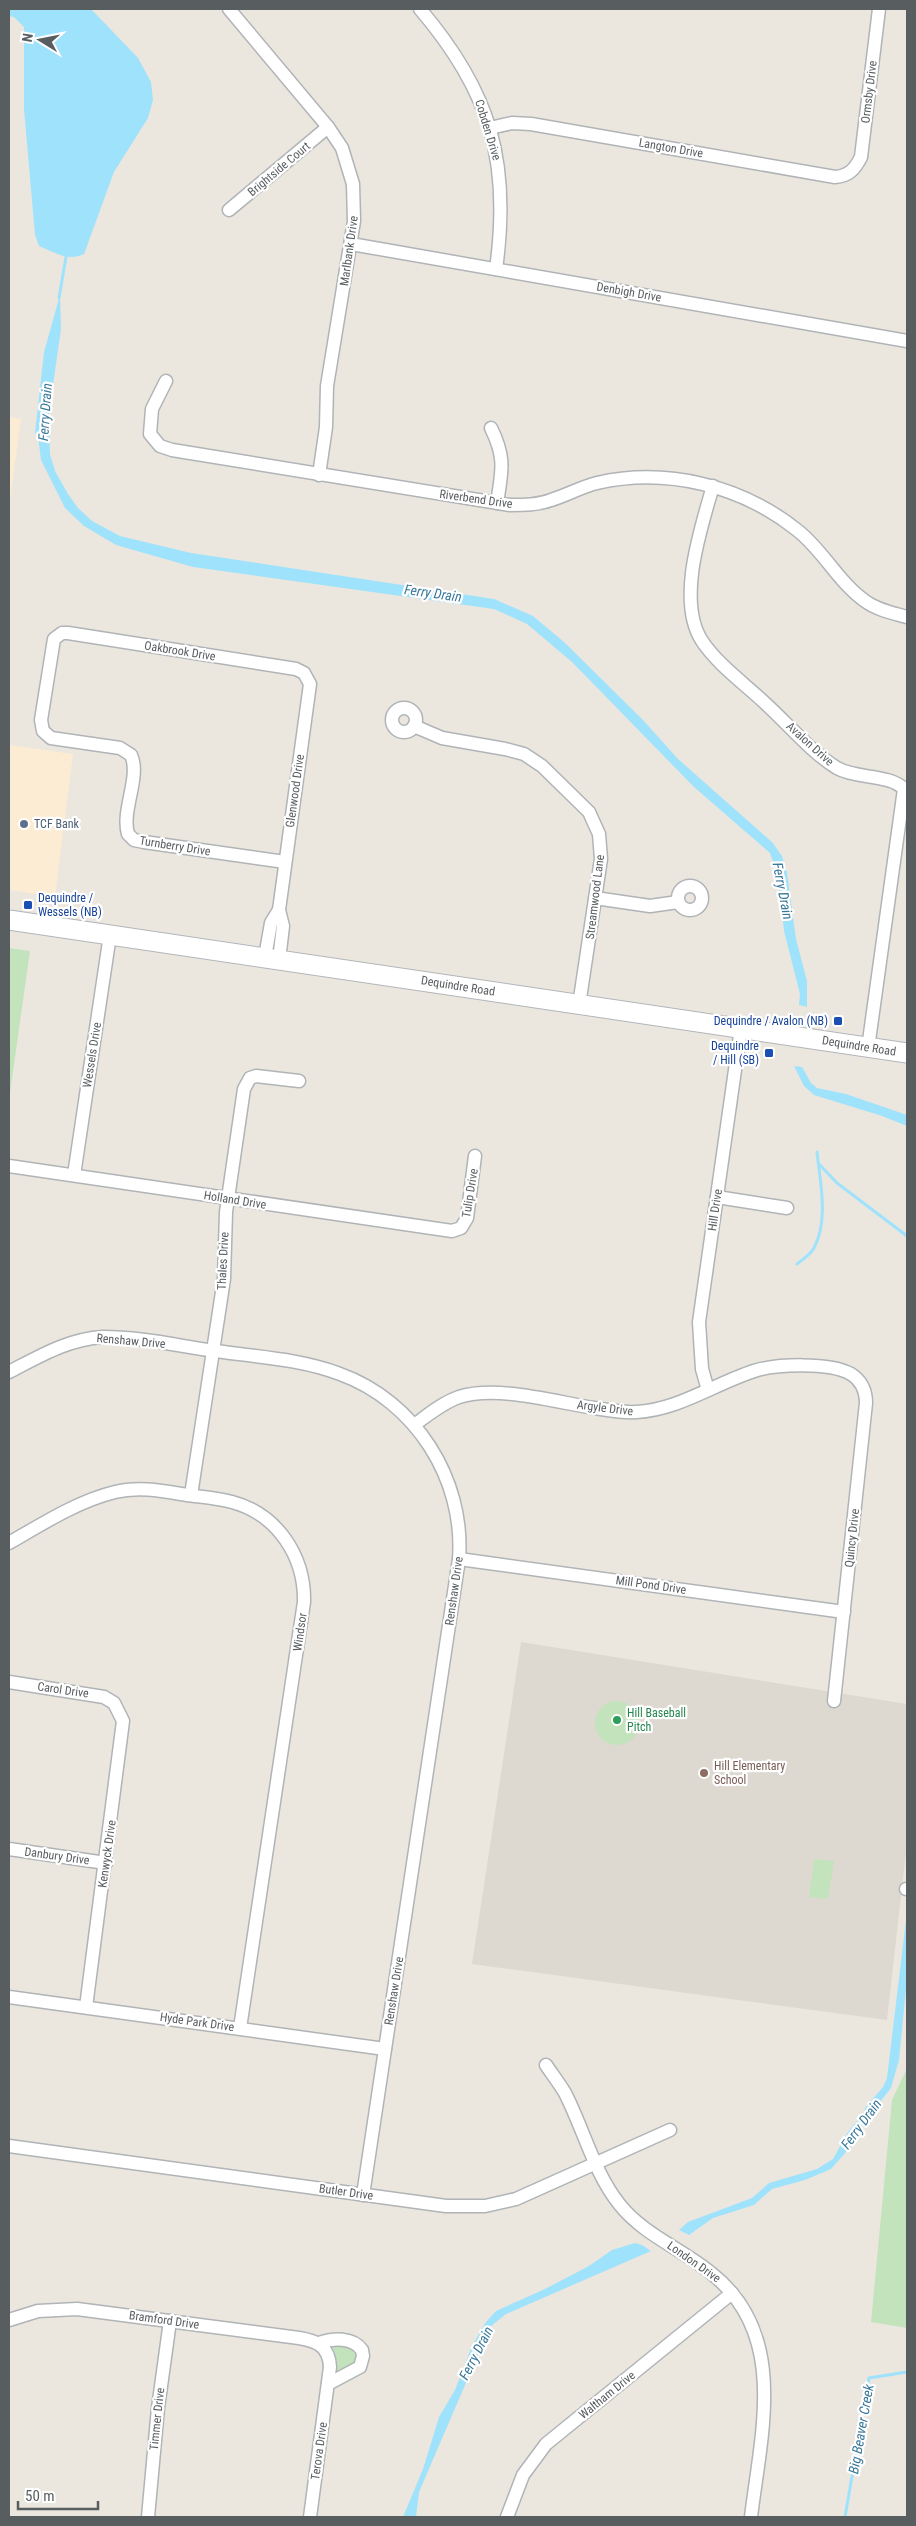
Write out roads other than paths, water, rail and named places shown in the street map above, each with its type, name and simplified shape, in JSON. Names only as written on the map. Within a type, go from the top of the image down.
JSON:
[{"type":"main road","name":"Dequindre Road","points":[[9,920],[907,1053]]},
{"type":"street","name":"Marlbank Drive","points":[[229,9],[328,127],[342,148],[353,184],[354,221],[327,386],[326,433],[319,474]]},
{"type":"street","name":"Cobden Drive","points":[[420,9],[439,31],[466,71],[483,106],[490,128],[498,160],[502,199],[502,219],[496,269]]},
{"type":"street","name":"Ormsby Drive","points":[[850,172],[856,166],[860,157],[879,9]]},
{"type":"street","name":"Langton Drive","points":[[490,128],[512,124],[531,124],[835,177],[850,172]]},
{"type":"street","name":"Brightside Court","points":[[229,210],[328,127]]},
{"type":"street","name":"Denbigh Drive","points":[[351,244],[907,341]]},
{"type":"street","name":"Riverbend Drive","points":[[166,381],[157,397],[150,423],[150,434],[160,446],[172,450],[510,505],[539,504],[597,483],[633,479],[673,479],[713,486],[752,501],[783,519],[811,543],[865,601],[880,609],[907,617]]},
{"type":"street","points":[[491,428],[499,444],[502,459],[496,503]]},
{"type":"street","name":"Avalon Drive","points":[[713,486],[700,534],[691,590],[691,611],[701,639],[720,662],[833,765],[855,776],[892,781],[904,789],[868,1048]]},
{"type":"street","name":"Oakbrook Drive","points":[[57,636],[68,633],[296,669],[304,673]]},
{"type":"street","name":"Turnberry Drive","points":[[57,636],[51,644],[41,720],[43,731],[51,738],[120,748],[131,755],[133,767],[126,821],[128,834],[134,840],[285,862]]},
{"type":"street","name":"Glenwood Drive","points":[[272,958],[283,926],[279,910],[310,684],[304,673]]},
{"type":"street","name":"Streamwood Lane","points":[[414,726],[442,738],[505,748],[524,754],[542,766],[575,796],[589,812],[600,840],[601,859],[579,1005]]},
{"type":"street","points":[[595,898],[650,906],[678,902]]},
{"type":"street","name":"Wessels Drive","points":[[74,1175],[110,934]]},
{"type":"street","name":"Hill Drive","points":[[708,1390],[702,1370],[699,1332],[740,1028]]},
{"type":"street","name":"Thales Drive","points":[[191,1495],[224,1279],[228,1199],[246,1083],[250,1078],[256,1076],[299,1082]]},
{"type":"street","name":"Tulip Drive","points":[[461,1228],[467,1218],[475,1156]]},
{"type":"street","name":"Holland Drive","points":[[9,1166],[446,1231],[461,1228]]},
{"type":"street","points":[[716,1197],[787,1208]]},
{"type":"street","name":"Renshaw Drive","points":[[9,1372],[62,1345],[89,1338],[123,1338],[305,1365],[340,1374],[377,1393],[398,1409],[431,1447],[451,1490],[458,1526],[459,1558],[363,2195]]},
{"type":"street","name":"Argyle Drive","points":[[414,1426],[449,1401],[479,1394],[512,1395],[634,1413],[662,1409],[753,1372],[773,1366],[799,1365],[828,1368],[844,1372],[856,1378]]},
{"type":"street","name":"Quincy Drive","points":[[834,1701],[866,1403],[865,1391],[856,1378]]},
{"type":"street","name":"Windsor","points":[[9,1543],[91,1500],[110,1493],[146,1489],[191,1495],[244,1506],[271,1523],[292,1548],[304,1583],[302,1615],[240,2028]]},
{"type":"street","name":"Mill Pond Drive","points":[[459,1558],[844,1612]]},
{"type":"street","name":"Carol Drive","points":[[9,1682],[95,1694],[114,1703]]},
{"type":"street","name":"Kenwyck Drive","points":[[86,2008],[124,1730],[123,1721],[114,1703]]},
{"type":"street","name":"Danbury Drive","points":[[9,1849],[106,1863]]},
{"type":"street","name":"Hyde Park Drive","points":[[9,1997],[385,2049]]},
{"type":"street","name":"London Drive","points":[[546,2065],[564,2092],[613,2196],[629,2214],[649,2231],[712,2273],[732,2293],[754,2329],[761,2351],[764,2372],[764,2401],[751,2517]]},
{"type":"street","name":"Butler Drive","points":[[9,2146],[446,2206],[486,2206],[516,2199],[670,2130]]},
{"type":"street","name":"Waltham Drive","points":[[507,2517],[523,2475],[546,2444],[732,2293]]},
{"type":"street","name":"Bramford Drive","points":[[9,2320],[27,2313],[64,2308],[170,2320],[299,2338],[319,2343],[327,2340],[351,2341],[362,2350],[363,2356],[360,2367],[328,2384]]},
{"type":"street","name":"Timmer Drive","points":[[148,2517],[158,2408],[170,2320]]},
{"type":"street","name":"Terova Drive","points":[[310,2517],[330,2360],[327,2352],[319,2343]]},
{"type":"water","points":[[9,9],[91,9],[138,58],[151,82],[153,100],[148,118],[114,172],[84,254],[78,256],[67,257],[39,246],[35,235],[24,109],[24,27],[14,17],[9,16]]},
{"type":"water","name":"Ferry Drain","points":[[60,295],[61,329],[49,413],[50,454],[55,471],[78,508],[92,521],[120,536],[191,553],[494,599],[533,616],[564,642],[643,720],[678,759],[772,842],[782,856],[787,873],[796,939],[807,981],[807,1007],[799,1005],[800,994],[784,931],[778,876],[770,853],[694,787],[572,662],[527,624],[494,609],[193,567],[116,545],[84,526],[65,508],[41,460],[38,436],[35,433],[44,352]]},
{"type":"water","points":[[794,1066],[802,1067],[811,1083],[817,1088],[846,1094],[907,1115],[907,1126],[882,1116],[814,1095],[804,1086]]},
{"type":"water","name":"Ferry Drain","points":[[907,1912],[907,1979],[899,2060],[891,2088],[865,2121],[854,2143],[831,2169],[805,2180],[772,2189],[754,2205],[713,2218],[689,2235],[679,2230],[688,2222],[752,2198],[769,2183],[817,2169],[833,2159],[848,2132],[883,2087],[887,2078]]},
{"type":"water","name":"Ferry Drain","points":[[635,2243],[651,2251],[506,2314],[490,2327],[419,2492],[416,2517],[403,2517],[423,2469],[439,2417],[455,2390],[472,2346],[486,2322],[496,2311],[545,2289],[589,2266],[612,2250]]},
{"type":"waterway","points":[[59,298],[66,257]]},
{"type":"waterway","points":[[797,1264],[814,1248],[819,1237],[822,1200],[817,1152]]},
{"type":"waterway","points":[[819,1164],[837,1183],[907,1236]]},
{"type":"waterway","name":"Big Beaver Creek","points":[[845,2517],[869,2378],[907,2372]]},
{"type":"place","name":"TCF Bank","points":[[24,824]]},
{"type":"place","name":"Dequindre / Wessels (NB)","points":[[28,905]]},
{"type":"place","name":"Dequindre / Avalon (NB)","points":[[838,1021]]},
{"type":"place","name":"Dequindre / Hill (SB)","points":[[769,1053]]},
{"type":"place","name":"Hill Baseball Pitch","points":[[617,1720]]},
{"type":"place","name":"Hill Elementary School","points":[[704,1773]]}]
